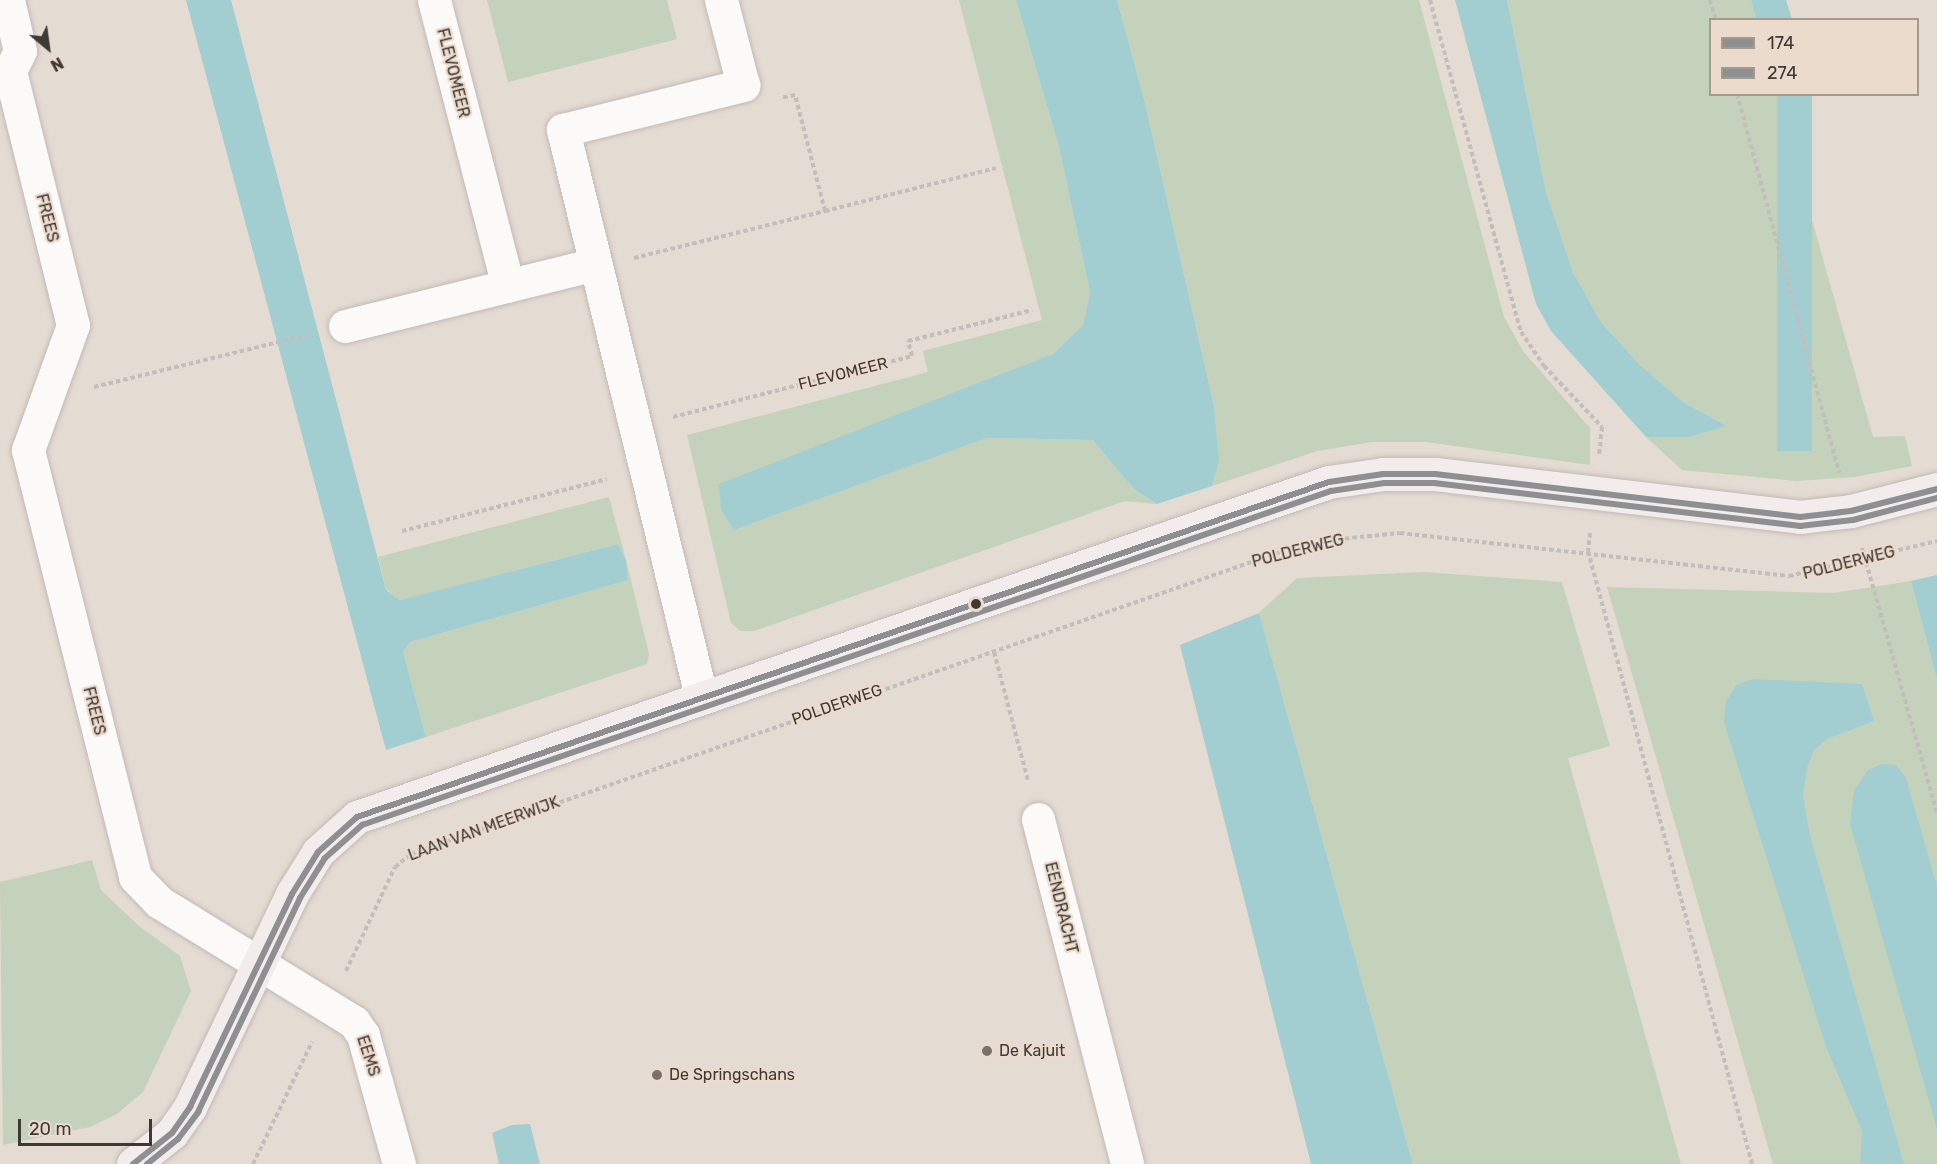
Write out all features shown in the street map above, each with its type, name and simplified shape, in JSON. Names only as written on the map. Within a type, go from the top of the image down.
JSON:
[{"type":"street","name":"FREES","points":[[8,0],[20,51],[5,72],[73,325],[28,450],[135,877],[159,902],[258,966]]},
{"type":"street","name":"FLEVOMEER","points":[[434,0],[508,286]]},
{"type":"street","points":[[701,696],[563,130],[743,85],[721,0]]},
{"type":"street","points":[[330,330],[595,265]]},
{"type":"street","points":[[133,1164],[172,1133],[190,1107],[292,894],[318,852],[357,817],[701,696],[1329,482],[1383,474],[1436,474],[1763,515],[1800,517],[1851,510],[1937,489]]},
{"type":"street","name":"EENDRACHT","points":[[1038,819],[1127,1164]]},
{"type":"street","name":"EEMS","points":[[258,966],[354,1022],[363,1035],[399,1164]]},
{"type":"path","points":[[1430,0],[1521,332],[1544,366],[1602,427],[1588,551],[1752,1164]]},
{"type":"path","points":[[1710,0],[1715,18]]},
{"type":"path","points":[[743,85],[759,104],[795,95],[825,210]]},
{"type":"path","points":[[1738,96],[1937,813]]},
{"type":"path","points":[[595,265],[996,168]]},
{"type":"path","name":"FLEVOMEER","points":[[635,426],[912,356],[908,341],[1032,309]]},
{"type":"path","points":[[46,399],[330,330]]},
{"type":"path","points":[[402,531],[645,470]]},
{"type":"path","name":"POLDERWEG","points":[[717,746],[1280,552],[1330,540],[1400,533],[1588,551],[1790,576],[1865,560],[1937,541]]},
{"type":"path","points":[[994,652],[1038,819]]},
{"type":"path","name":"LAAN VAN MEERWIJK","points":[[253,1164],[400,860],[717,746]]},
{"type":"green space","points":[[487,0],[667,0],[677,39],[508,82]]},
{"type":"green space","points":[[959,0],[1016,0],[1059,147],[1090,292],[1083,325],[1053,354],[734,530],[987,438],[1094,440],[1134,489],[1157,504],[1125,501],[754,631],[740,631],[731,623],[687,435],[928,372],[923,351],[1042,320]]},
{"type":"green space","points":[[1117,0],[1419,0],[1504,317],[1523,351],[1590,428],[1590,465],[1426,442],[1372,442],[1317,451],[1212,486],[1218,460],[1214,406],[1144,99]]},
{"type":"green space","points":[[1507,0],[1751,0],[1756,18],[1709,18],[1709,96],[1777,96],[1873,437],[1905,436],[1912,466],[1855,477],[1797,481],[1682,470],[1646,437],[1689,437],[1727,426],[1683,402],[1640,365],[1601,322],[1573,272],[1546,192]]},
{"type":"green space","points":[[609,497],[626,560],[618,544],[400,600],[386,589],[378,557]]},
{"type":"green space","points":[[626,560],[649,654],[647,664],[426,737],[403,652],[410,642],[628,580]]},
{"type":"green space","points":[[1424,572],[1562,582],[1610,746],[1568,758],[1681,1164],[1413,1164],[1259,613],[1297,578]]},
{"type":"green space","points":[[1911,581],[1937,680],[1937,1164],[1773,1164],[1607,587],[1833,593]]},
{"type":"green space","points":[[92,860],[101,890],[139,926],[180,956],[191,991],[143,1092],[117,1114],[90,1127],[3,1145],[0,882]]},
{"type":"water","points":[[186,0],[231,0],[386,590],[400,600],[618,544],[626,560],[628,580],[410,642],[403,652],[426,737],[386,750]]},
{"type":"water","points":[[1016,0],[1117,0],[1144,99],[1214,406],[1219,460],[1212,486],[1157,504],[1134,489],[1093,440],[987,438],[734,530],[721,510],[719,484],[1053,354],[1083,325],[1090,292],[1059,147]]},
{"type":"water","points":[[1455,0],[1507,0],[1546,192],[1573,272],[1601,322],[1640,365],[1683,402],[1727,426],[1689,437],[1646,437],[1551,331],[1536,304]]},
{"type":"water","points":[[1751,0],[1786,0],[1792,18],[1756,18]]},
{"type":"water","points":[[1777,96],[1812,96],[1812,451],[1777,451]]},
{"type":"water","points":[[1937,575],[1937,680],[1911,581]]},
{"type":"water","points":[[1259,613],[1413,1164],[1311,1164],[1180,645]]},
{"type":"water","points":[[1754,679],[1862,684],[1874,721],[1827,739],[1814,750],[1807,768],[1803,796],[1810,836],[1904,1164],[1860,1164],[1862,1131],[1826,1047],[1724,722],[1726,702],[1736,685]]},
{"type":"water","points":[[1882,764],[1896,765],[1906,778],[1937,886],[1937,1129],[1850,824],[1854,790],[1868,770]]},
{"type":"water","points":[[530,1124],[540,1164],[499,1164],[492,1133],[512,1125]]},
{"type":"transit line","name":"174","points":[[133,1164],[172,1133],[190,1107],[292,894],[318,852],[357,817],[1329,482],[1383,474],[1435,474],[1800,517],[1851,511],[1937,489]]},
{"type":"transit line","name":"274","points":[[147,1164],[178,1139],[198,1112],[300,898],[325,858],[362,825],[1331,491],[1384,483],[1434,483],[1800,526],[1853,520],[1937,498]]},
{"type":"place","name":"De Kajuit","points":[[987,1051]]},
{"type":"place","name":"De Springschans","points":[[657,1075]]}]
